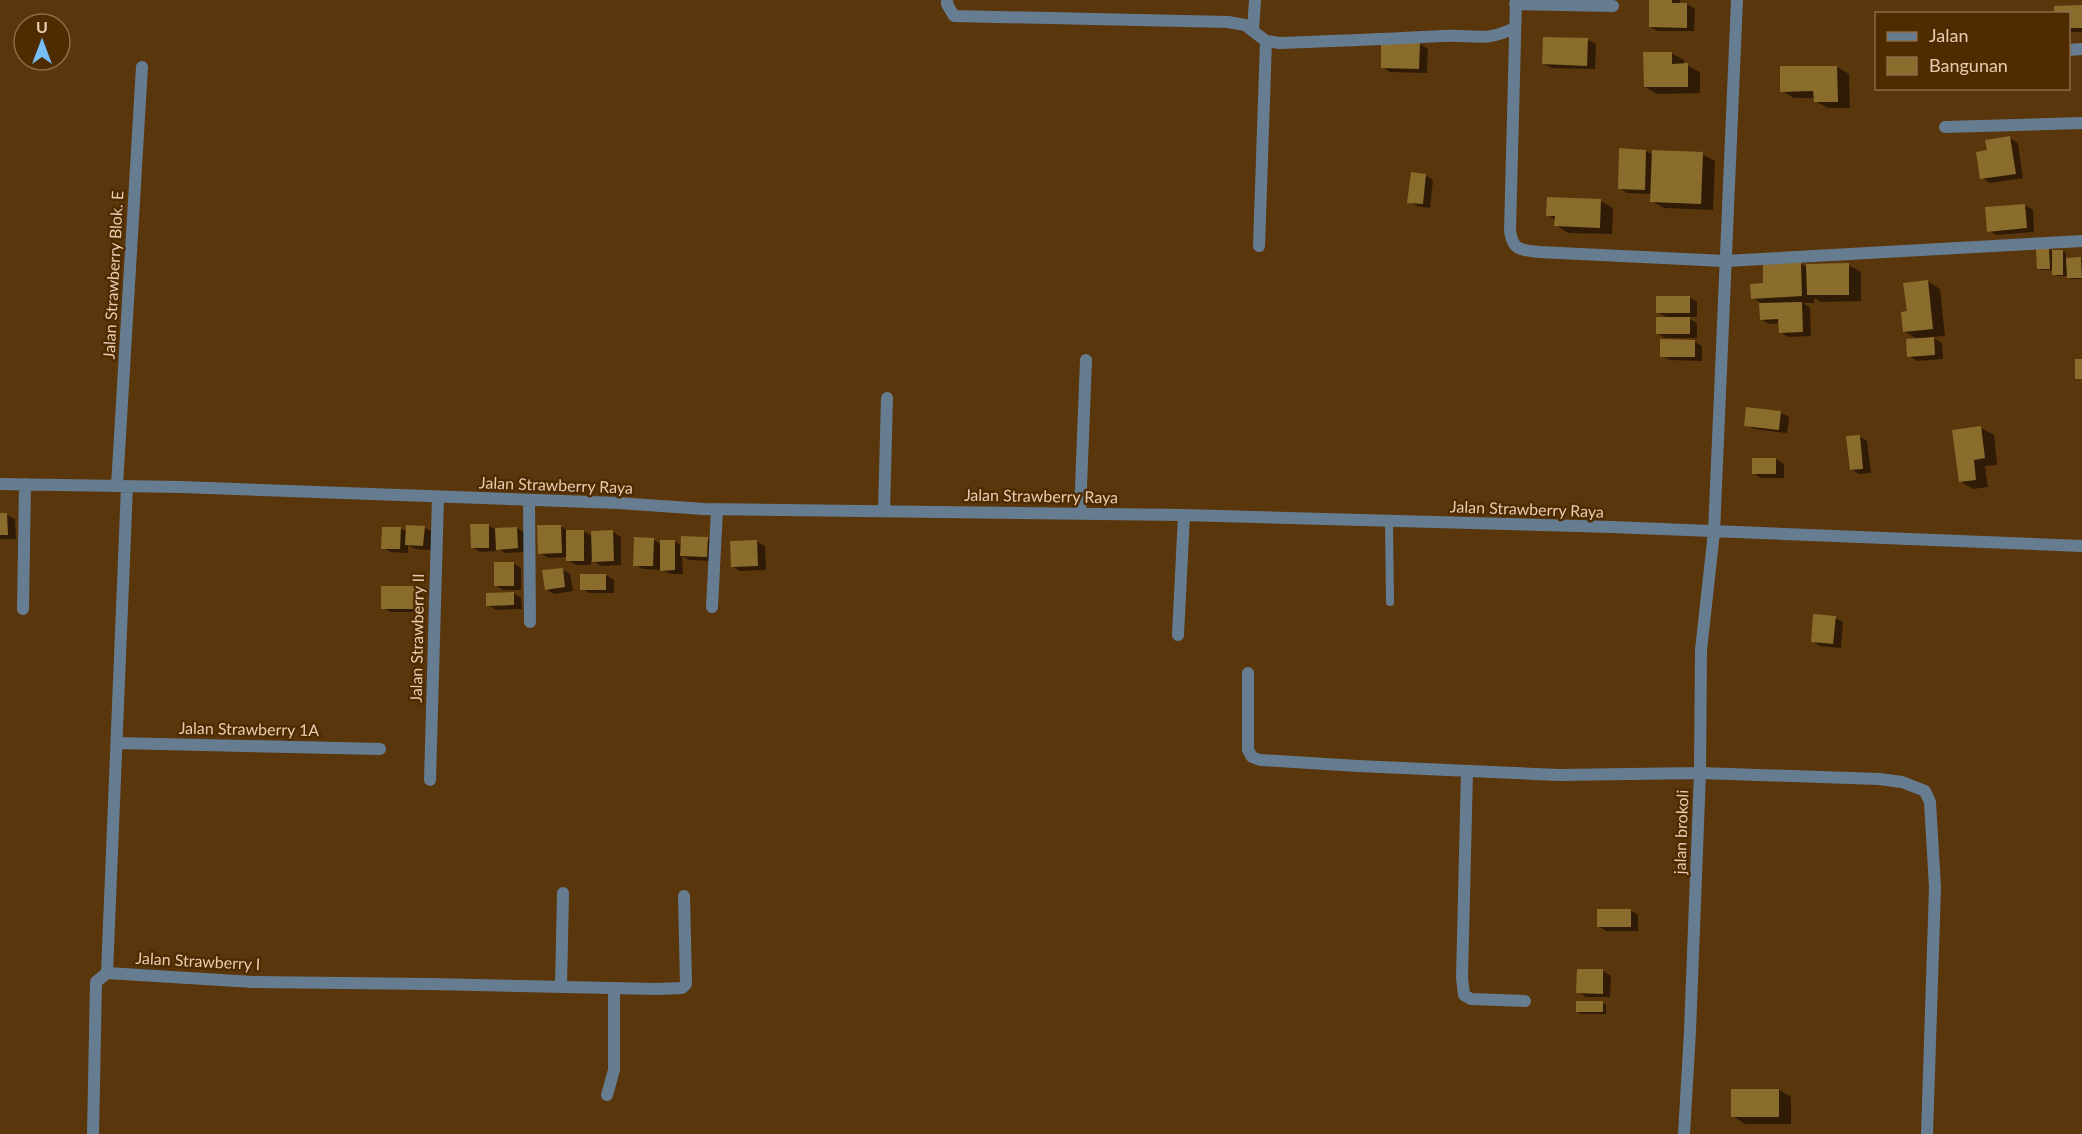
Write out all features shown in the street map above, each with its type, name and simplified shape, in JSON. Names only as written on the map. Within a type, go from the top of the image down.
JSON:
[{"type":"street","points":[[947,0],[954,16],[1228,22],[1245,25],[1266,41],[1280,43],[1453,35],[1495,37],[1514,28]]},
{"type":"street","points":[[1253,30],[1255,0]]},
{"type":"street","name":"jalan brokoli","points":[[1684,1134],[1700,773],[1701,650],[1714,532],[1737,0]]},
{"type":"street","points":[[1613,6],[1515,2],[1510,231],[1515,246],[1539,252],[1725,261],[2082,242]]},
{"type":"street","points":[[1259,246],[1266,41]]},
{"type":"street","name":"Jalan Strawberry Blok. E","points":[[122,486],[142,67]]},
{"type":"street","points":[[1945,127],[2082,123]]},
{"type":"street","points":[[1080,512],[1086,360]]},
{"type":"street","points":[[884,510],[887,398]]},
{"type":"street","name":"Jalan Strawberry Raya","points":[[0,484],[528,500],[717,509],[1080,512],[1612,527],[2082,546]]},
{"type":"street","points":[[23,609],[25,484]]},
{"type":"street","points":[[93,1134],[96,982],[107,973],[117,742],[122,486]]},
{"type":"street","name":"Jalan Strawberry II","points":[[430,780],[438,498]]},
{"type":"street","points":[[528,500],[530,622]]},
{"type":"street","points":[[712,607],[717,509]]},
{"type":"street","points":[[1178,635],[1184,515]]},
{"type":"street","points":[[1248,673],[1248,750],[1252,757],[1260,760],[1559,775],[1700,773],[1880,779],[1902,782],[1925,791],[1930,802],[1935,888],[1927,1134]]},
{"type":"street","name":"Jalan Strawberry 1A","points":[[117,742],[380,749]]},
{"type":"street","points":[[1467,771],[1462,978],[1464,995],[1471,999],[1525,1001]]},
{"type":"street","points":[[561,987],[563,892]]},
{"type":"street","name":"Jalan Strawberry I","points":[[107,973],[253,982],[682,988],[686,984],[684,896]]},
{"type":"street","points":[[607,1095],[614,1070],[614,988]]},
{"type":"lane","points":[[1389,521],[1390,602]]},
{"type":"building","points":[[1649,0],[1672,0],[1672,3],[1687,3],[1687,28],[1649,27]]},
{"type":"building","points":[[2082,5],[2082,28],[2070,28],[2070,12],[2054,12],[2054,6]]},
{"type":"building","points":[[1543,37],[1588,38],[1587,66],[1542,64]]},
{"type":"building","points":[[1381,42],[1420,43],[1419,69],[1381,68]]},
{"type":"building","points":[[1643,52],[1672,52],[1672,64],[1688,63],[1688,87],[1644,87]]},
{"type":"building","points":[[1780,66],[1837,66],[1838,102],[1814,102],[1813,91],[1780,92]]},
{"type":"building","points":[[2010,136],[2016,174],[1980,179],[1976,152],[1987,150],[1985,140]]},
{"type":"building","points":[[1619,148],[1646,150],[1645,190],[1618,189]]},
{"type":"building","points":[[1652,150],[1703,152],[1701,204],[1650,202]]},
{"type":"building","points":[[1411,172],[1426,174],[1423,204],[1407,203]]},
{"type":"building","points":[[1547,197],[1601,199],[1600,228],[1554,226],[1555,216],[1546,216]]},
{"type":"building","points":[[2025,204],[2027,228],[1987,232],[1985,207]]},
{"type":"building","points":[[2049,248],[2050,269],[2037,269],[2036,249]]},
{"type":"building","points":[[2052,250],[2063,250],[2063,275],[2052,275]]},
{"type":"building","points":[[2081,257],[2082,278],[2067,278],[2066,258]]},
{"type":"building","points":[[1801,262],[1802,296],[1751,299],[1750,284],[1763,283],[1763,264]]},
{"type":"building","points":[[1849,263],[1849,295],[1807,295],[1806,264]]},
{"type":"building","points":[[1928,280],[1933,329],[1903,332],[1901,312],[1907,311],[1903,283]]},
{"type":"building","points":[[1656,296],[1690,296],[1690,313],[1656,313]]},
{"type":"building","points":[[1802,302],[1803,332],[1779,333],[1778,319],[1760,320],[1759,303]]},
{"type":"building","points":[[1656,317],[1690,317],[1690,334],[1656,334]]},
{"type":"building","points":[[1934,337],[1935,355],[1907,357],[1906,339]]},
{"type":"building","points":[[1660,339],[1695,340],[1695,357],[1660,357]]},
{"type":"building","points":[[2075,359],[2082,359],[2082,379],[2075,379]]},
{"type":"building","points":[[1746,407],[1781,411],[1779,430],[1744,426]]},
{"type":"building","points":[[1981,426],[1985,458],[1974,460],[1976,480],[1959,482],[1952,430]]},
{"type":"building","points":[[1860,435],[1863,469],[1850,470],[1846,436]]},
{"type":"building","points":[[1752,458],[1776,458],[1776,474],[1752,474]]},
{"type":"building","points":[[0,513],[7,513],[8,535],[0,535]]},
{"type":"building","points":[[470,524],[489,524],[489,548],[471,548]]},
{"type":"building","points":[[406,525],[425,526],[423,546],[405,545]]},
{"type":"building","points":[[537,525],[561,525],[562,553],[538,554]]},
{"type":"building","points":[[382,527],[401,527],[400,549],[381,549]]},
{"type":"building","points":[[517,527],[518,548],[496,550],[495,528]]},
{"type":"building","points":[[566,530],[584,530],[584,561],[566,561]]},
{"type":"building","points":[[613,530],[614,561],[592,562],[591,531]]},
{"type":"building","points":[[681,536],[708,537],[707,557],[680,556]]},
{"type":"building","points":[[634,537],[654,538],[653,566],[633,566]]},
{"type":"building","points":[[660,540],[675,540],[675,570],[660,571]]},
{"type":"building","points":[[757,540],[758,566],[731,567],[730,541]]},
{"type":"building","points":[[494,562],[514,562],[514,586],[494,586]]},
{"type":"building","points":[[563,568],[565,587],[545,590],[542,570]]},
{"type":"building","points":[[580,574],[606,574],[606,590],[580,590]]},
{"type":"building","points":[[381,586],[415,586],[415,609],[381,609]]},
{"type":"building","points":[[514,592],[514,605],[486,606],[486,593]]},
{"type":"building","points":[[1813,614],[1836,616],[1833,644],[1811,642]]},
{"type":"building","points":[[1597,909],[1631,909],[1631,927],[1597,927]]},
{"type":"building","points":[[1577,969],[1603,969],[1603,994],[1576,993]]},
{"type":"building","points":[[1576,1001],[1603,1001],[1603,1012],[1576,1012]]},
{"type":"building","points":[[1731,1089],[1779,1089],[1779,1117],[1731,1117]]}]
